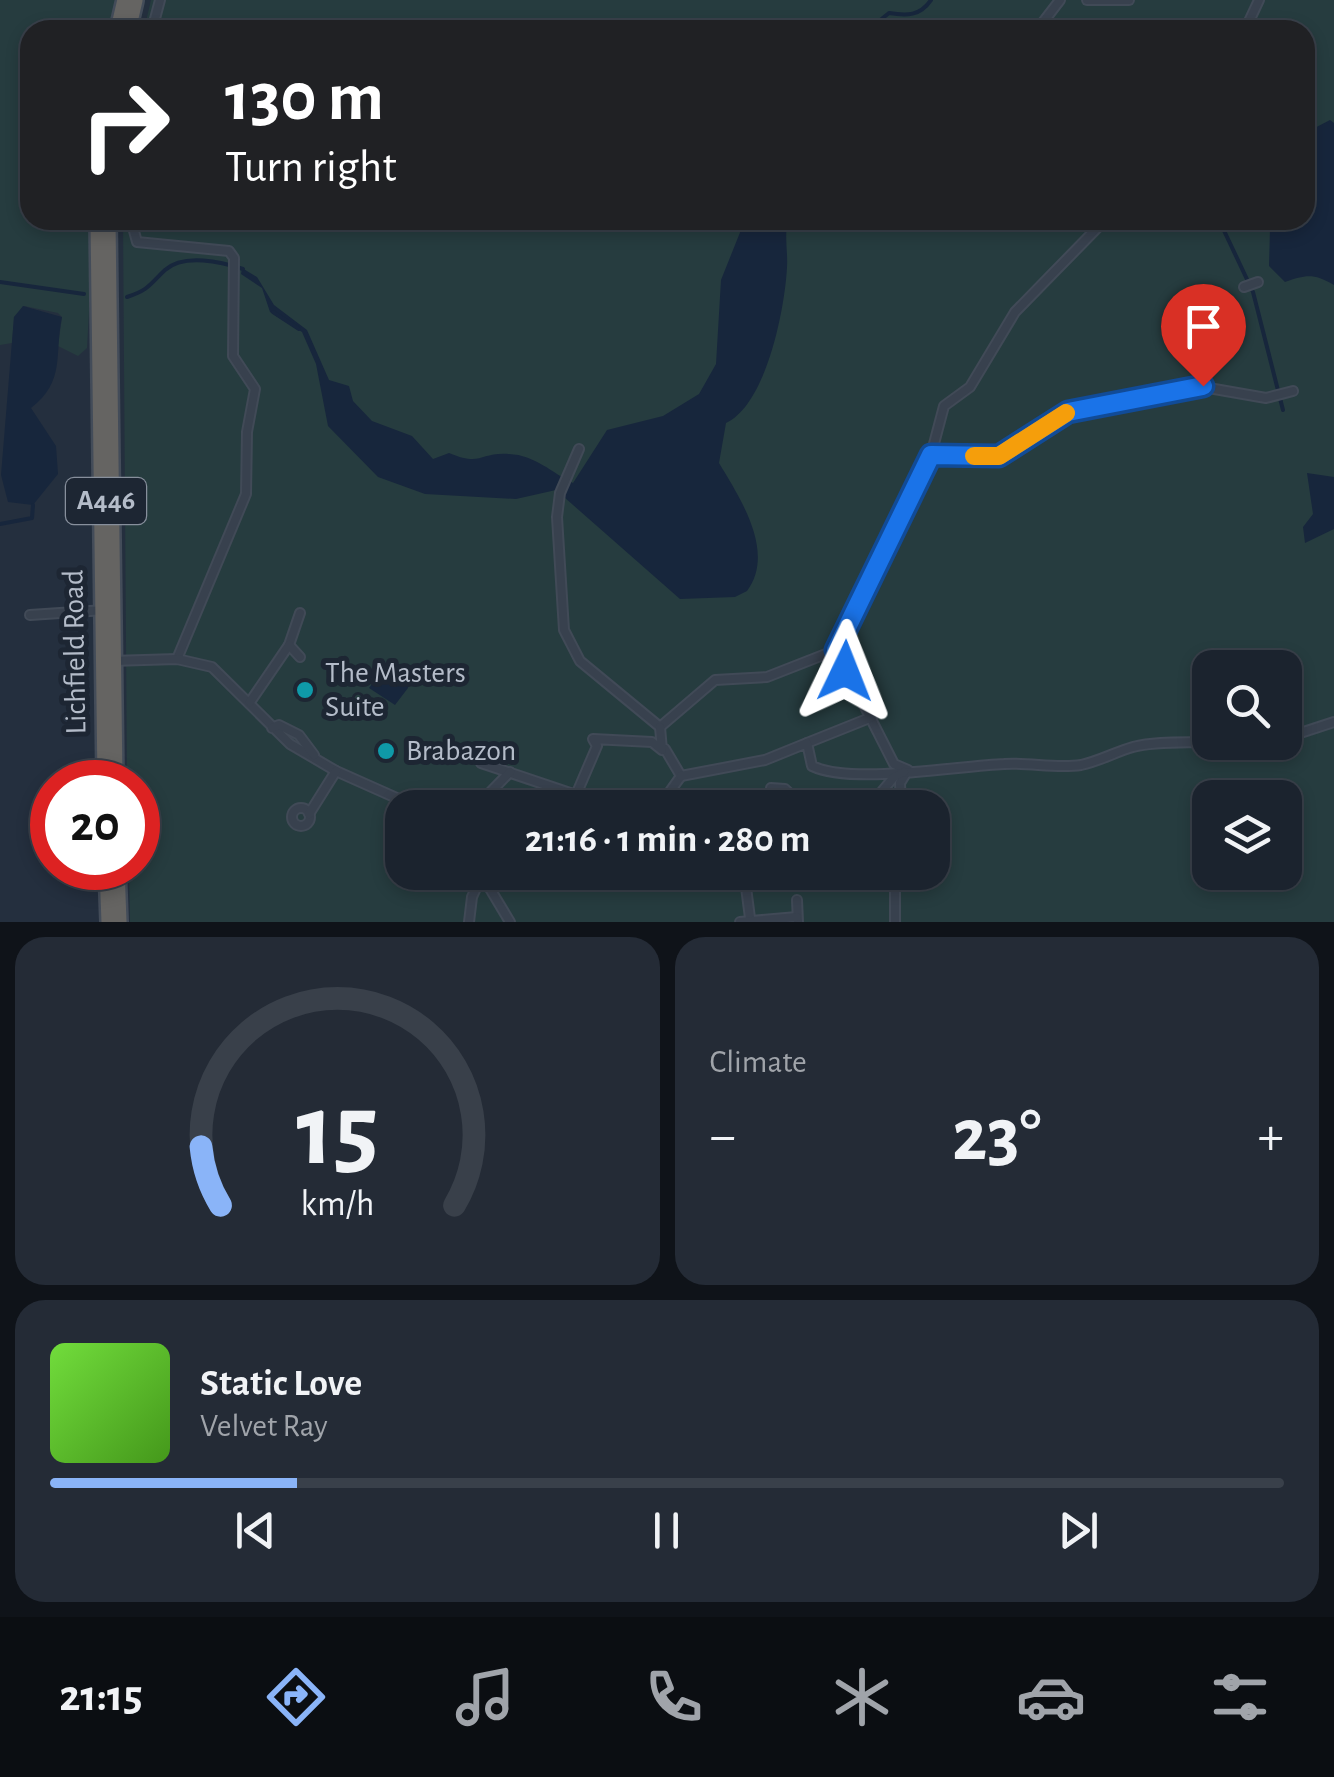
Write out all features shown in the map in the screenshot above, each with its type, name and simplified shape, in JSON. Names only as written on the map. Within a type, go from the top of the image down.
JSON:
[{"type":"highway","name":"Lichfield Road","points":[[103,230],[109,760]]},
{"type":"highway","points":[[113,890],[114,922]]},
{"type":"lane","points":[[1045,20],[1060,0]]},
{"type":"lane","points":[[1087,0],[1128,0]]},
{"type":"lane","points":[[134,230],[137,242],[222,249],[234,258],[233,356],[255,389],[247,432],[246,494],[177,659]]},
{"type":"lane","points":[[652,742],[660,727],[715,680],[768,677],[836,650],[931,455],[944,406],[970,387],[1015,312],[1096,230]]},
{"type":"lane","points":[[1244,288],[1258,282]]},
{"type":"lane","points":[[931,455],[999,456],[1068,412],[1203,386],[1266,398],[1294,391]]},
{"type":"lane","points":[[580,449],[560,493],[558,551],[569,646],[606,685],[660,727],[664,749],[681,776]]},
{"type":"lane","points":[[30,615],[106,610]]},
{"type":"lane","points":[[250,702],[289,645],[300,613]]},
{"type":"lane","points":[[289,645],[300,657]]},
{"type":"lane","points":[[836,650],[872,717],[897,790]]},
{"type":"lane","points":[[107,662],[177,659],[212,667],[272,728],[336,771],[385,793]]},
{"type":"lane","points":[[671,790],[681,776],[765,760],[872,717]]},
{"type":"lane","points":[[1302,733],[1332,727]]},
{"type":"lane","points":[[578,790],[597,746],[593,739],[652,742],[664,749]]},
{"type":"lane","points":[[807,744],[812,766],[823,771],[894,774],[1006,764],[1059,767],[1104,759],[1134,747],[1192,743]]},
{"type":"lane","points":[[481,763],[564,790]]},
{"type":"lane","points":[[881,790],[894,774],[908,770]]},
{"type":"lane","points":[[310,814],[336,771]]},
{"type":"lane","points":[[492,790],[510,772]]},
{"type":"lane","points":[[771,788],[786,790]]},
{"type":"lane","points":[[469,922],[475,890]]},
{"type":"lane","points":[[491,890],[510,922]]},
{"type":"lane","points":[[744,890],[745,920],[797,919],[797,900]]},
{"type":"lane","points":[[896,890],[896,922]]},
{"type":"green space","points":[[0,0],[117,0],[114,20],[20,20],[20,230],[93,230],[87,348],[78,356],[58,346],[62,317],[24,306],[14,317],[12,343],[0,345]]},
{"type":"green space","points":[[151,0],[1334,0],[1334,922],[130,922],[129,890],[160,890],[160,760],[127,760],[123,230],[1315,230],[1315,20],[146,20]]},
{"type":"water","points":[[1330,120],[1334,123],[1334,285],[1310,276],[1285,282],[1269,266],[1270,230],[1315,230],[1315,128]]},
{"type":"water","points":[[741,230],[786,230],[785,285],[771,354],[752,397],[726,423],[719,463],[752,526],[758,559],[755,576],[747,591],[735,597],[680,599],[556,490],[516,499],[425,494],[378,477],[328,426],[316,364],[302,332],[270,312],[262,288],[241,274],[242,268],[257,277],[274,305],[307,330],[329,380],[349,386],[353,401],[372,421],[412,436],[433,459],[449,453],[468,459],[518,455],[573,483],[607,430],[663,416],[699,394],[716,364],[721,280]]},
{"type":"water","points":[[23,306],[62,317],[54,377],[31,408],[56,446],[58,474],[33,505],[8,502],[1,475],[14,317]]},
{"type":"water","points":[[1307,473],[1334,477],[1334,529],[1305,543],[1303,527],[1313,514]]},
{"type":"water","points":[[395,667],[410,677],[408,688],[395,705],[369,688],[381,672]]},
{"type":"waterway","points":[[880,20],[889,13],[913,14],[931,0]]},
{"type":"waterway","points":[[1224,230],[1253,292],[1283,410]]},
{"type":"waterway","points":[[127,297],[182,262],[214,262],[243,269]]},
{"type":"waterway","points":[[0,282],[84,294]]},
{"type":"waterway","points":[[273,312],[299,329]]},
{"type":"waterway","points":[[0,524],[32,518],[33,505]]},
{"type":"slow traffic","points":[[974,456],[999,456],[1010,451],[1066,413]]},
{"type":"place","name":"The Masters Suite","points":[[305,690]]},
{"type":"place","name":"Brabazon","points":[[386,751]]},
{"type":"route","points":[[845,671],[836,650],[931,455],[999,456],[1068,412],[1203,386]]}]
